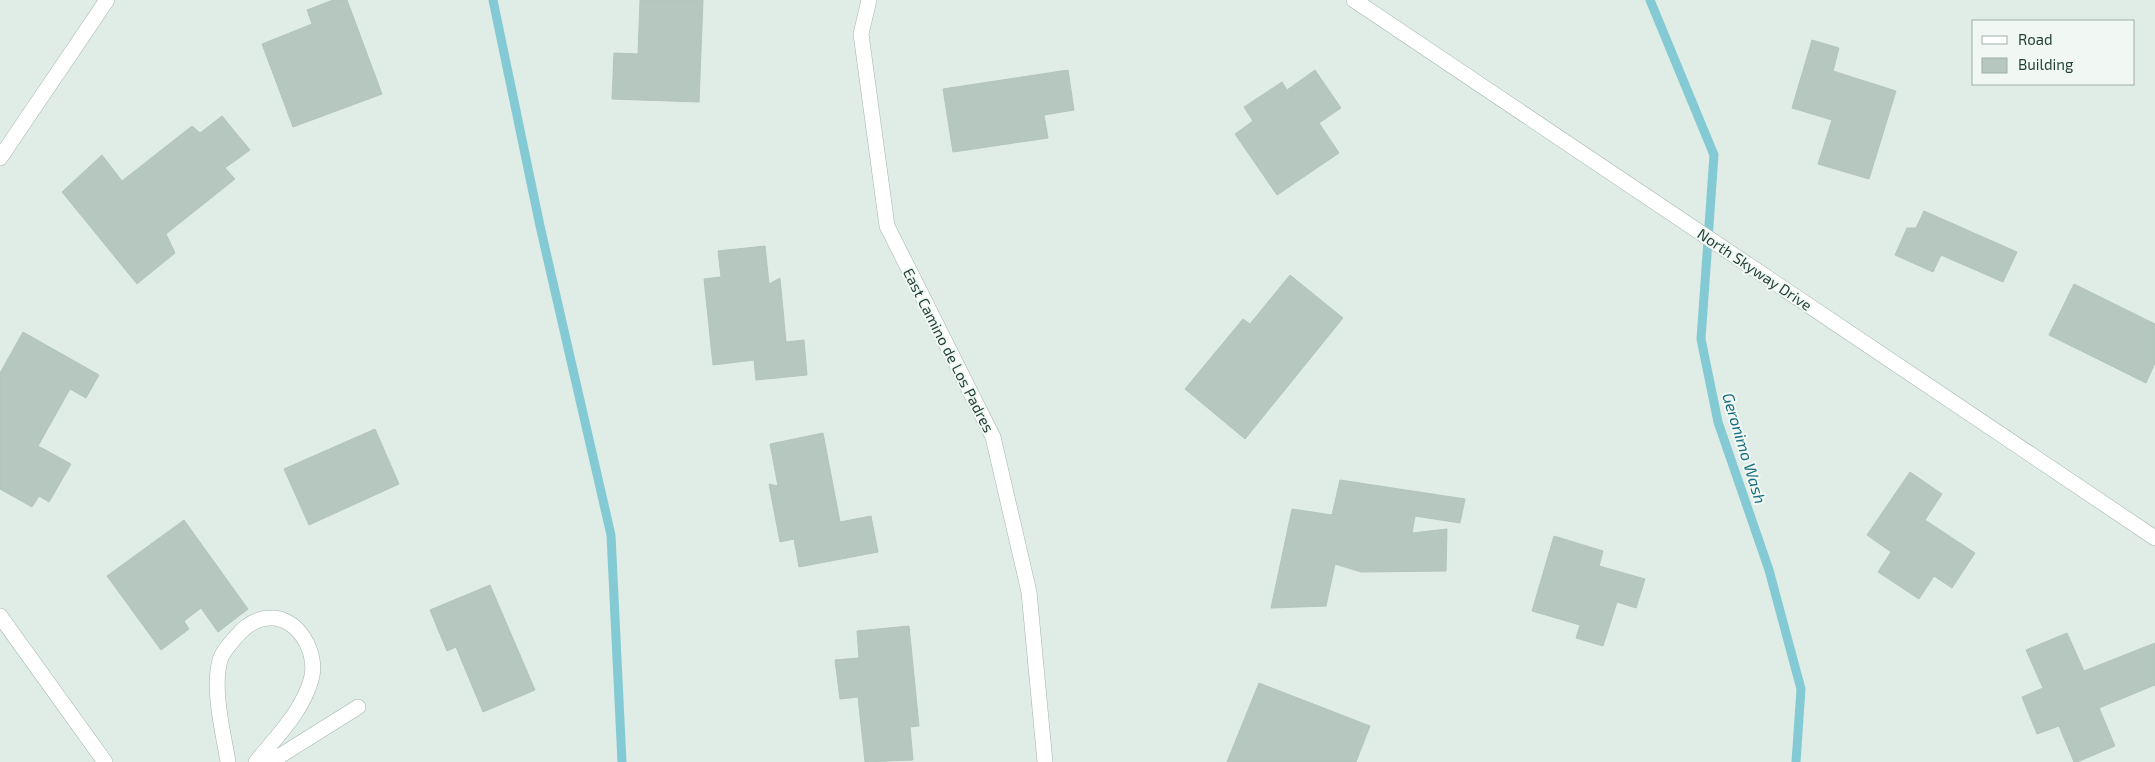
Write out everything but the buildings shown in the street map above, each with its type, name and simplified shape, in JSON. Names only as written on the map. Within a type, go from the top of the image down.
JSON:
[{"type":"street","points":[[1,155],[107,0]]},
{"type":"street","name":"East Camino de Los Padres","points":[[869,0],[861,34],[887,226],[993,437],[1028,592],[1045,762]]},
{"type":"street","name":"North Skyway Drive","points":[[1354,0],[2155,538]]},
{"type":"street","points":[[0,616],[105,762]]},
{"type":"street","points":[[228,762],[220,717],[218,673],[221,657],[242,630],[258,620],[272,618],[286,622],[299,632],[307,644],[312,660],[312,678],[304,697],[292,717],[256,762]]},
{"type":"street","points":[[270,762],[358,707]]},
{"type":"waterway","points":[[493,0],[540,226],[611,535],[622,762]]},
{"type":"waterway","name":"Geronimo Wash","points":[[1650,0],[1714,155],[1701,339],[1718,422],[1769,570],[1801,689],[1796,762]]}]
